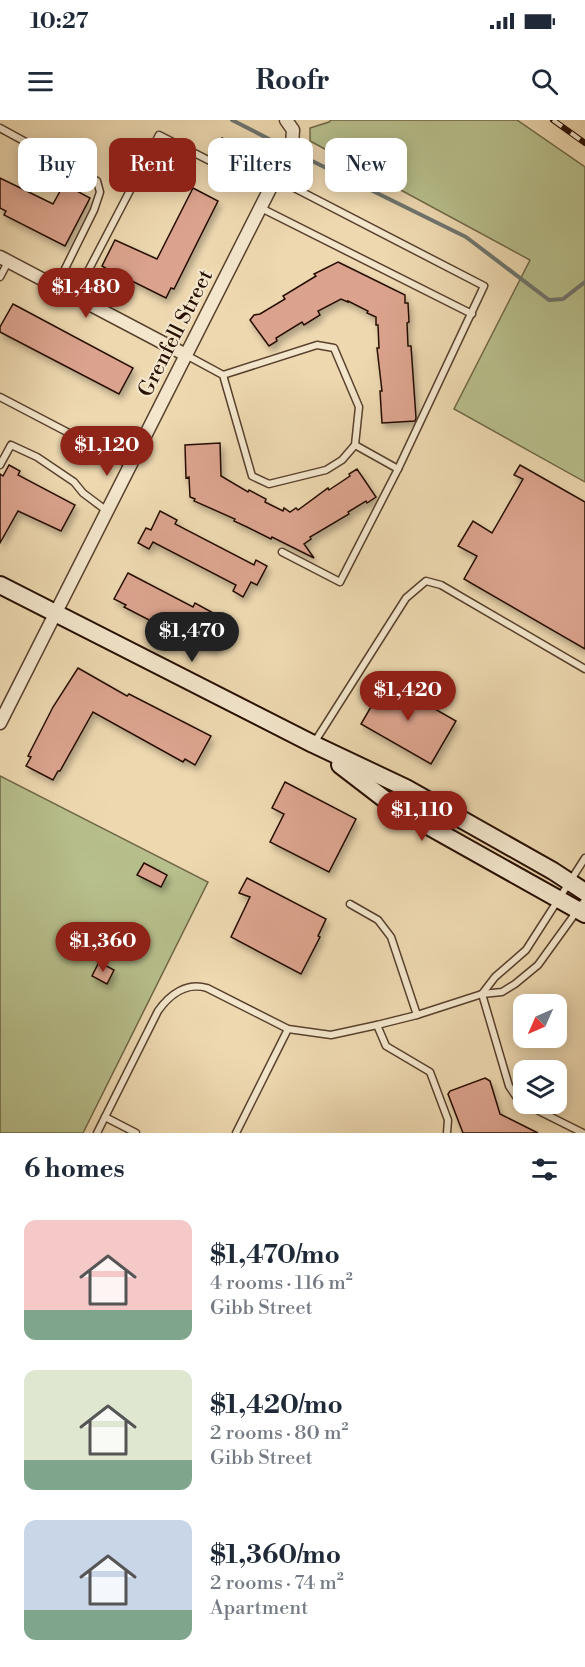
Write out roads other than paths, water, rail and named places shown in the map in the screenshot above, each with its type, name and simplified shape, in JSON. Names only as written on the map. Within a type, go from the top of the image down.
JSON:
[{"type":"main road","points":[[0,585],[313,744],[406,788],[585,892]]},
{"type":"main road","points":[[313,744],[396,808],[560,899],[583,908]]},
{"type":"street","name":"Grenfell Street","points":[[286,120],[293,130],[292,138]]},
{"type":"street","name":"Grenfell Street","points":[[0,723],[269,192]]},
{"type":"street","points":[[4,260],[186,355]]},
{"type":"lane","points":[[0,128],[97,181],[100,192],[94,210],[56,286]]},
{"type":"lane","points":[[75,296],[159,135],[208,160]]},
{"type":"lane","points":[[282,552],[340,582],[398,470],[484,286],[303,192]]},
{"type":"lane","points":[[261,208],[472,314]]},
{"type":"lane","points":[[0,277],[4,260]]},
{"type":"lane","points":[[186,355],[223,375],[252,476],[269,484],[326,470],[342,460],[356,444],[360,407],[334,348],[317,345],[223,375]]},
{"type":"lane","points":[[0,397],[130,465]]},
{"type":"lane","points":[[356,444],[398,470]]},
{"type":"lane","points":[[0,465],[11,445],[37,457],[74,482],[83,493],[107,512]]},
{"type":"lane","points":[[313,744],[406,598],[426,581],[441,585],[585,669]]},
{"type":"lane","points":[[482,994],[495,977],[526,950],[585,858]]},
{"type":"lane","points":[[351,904],[378,920],[391,938],[417,1015]]},
{"type":"lane","points":[[97,1133],[158,1011],[178,991],[194,986],[207,988],[288,1029],[331,1035],[417,1015],[482,994],[502,992],[528,974],[548,953],[583,908]]},
{"type":"lane","points":[[482,994],[513,1091]]},
{"type":"lane","points":[[377,1025],[386,1047],[430,1072],[448,1120],[447,1133]]},
{"type":"lane","points":[[236,1133],[288,1029]]},
{"type":"lane","points":[[544,1114],[583,1133]]},
{"type":"lane","points":[[105,1117],[136,1133]]},
{"type":"waterway","points":[[232,120],[267,138]]},
{"type":"waterway","points":[[313,161],[466,237],[549,300],[563,299],[585,282]]},
{"type":"railway","points":[[553,120],[585,143]]}]
